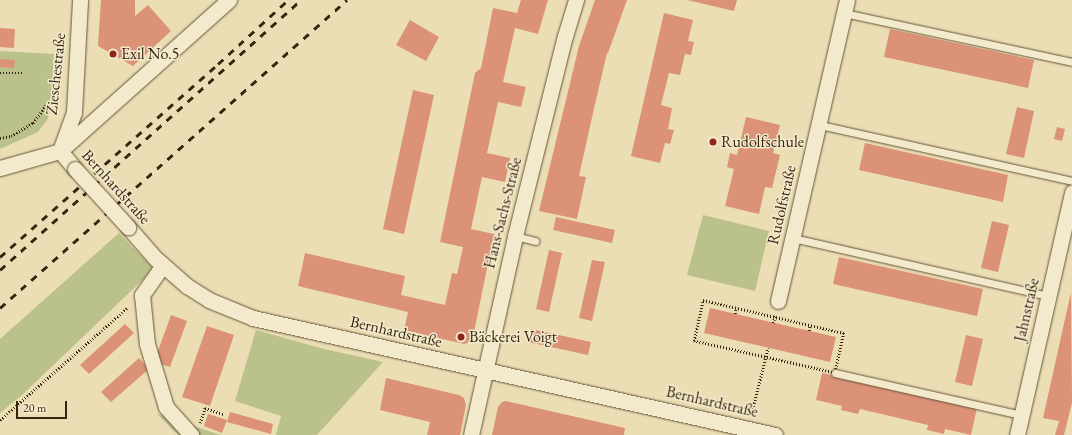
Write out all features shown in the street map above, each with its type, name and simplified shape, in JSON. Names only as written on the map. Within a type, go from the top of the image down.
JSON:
[{"type":"street","name":"Zieschestraße","points":[[60,151],[74,112],[80,0]]},
{"type":"street","points":[[0,168],[11,167],[60,151],[229,0]]},
{"type":"street","name":"Hans-Sachs-Straße","points":[[471,435],[515,236],[565,36],[576,0]]},
{"type":"street","name":"Rudolfstraße","points":[[778,301],[820,125],[845,6]]},
{"type":"street","name":"Bernhardstraße","points":[[60,151],[163,265],[187,286],[209,300],[253,318],[486,370],[747,432],[775,435]]},
{"type":"street","name":"Jahnstraße","points":[[1017,435],[1072,192]]},
{"type":"street","points":[[163,265],[142,295],[147,344],[166,407],[195,432]]},
{"type":"lane","points":[[845,6],[1072,62]]},
{"type":"lane","points":[[820,125],[1072,180]]},
{"type":"lane","points":[[515,236],[535,241]]},
{"type":"lane","points":[[793,238],[1048,296]]},
{"type":"lane","points":[[835,373],[1022,415]]},
{"type":"path","points":[[0,73],[23,73]]},
{"type":"path","points":[[0,138],[11,136],[33,123],[49,100]]},
{"type":"path","points":[[0,420],[142,295]]},
{"type":"path","points":[[703,300],[736,308],[844,332],[835,373],[694,341],[703,300]]},
{"type":"path","points":[[735,314],[736,308]]},
{"type":"path","points":[[809,331],[810,325]]},
{"type":"path","points":[[747,432],[768,348]]},
{"type":"path","points":[[195,432],[205,408],[224,414]]},
{"type":"green space","points":[[0,51],[54,54],[50,113],[47,120],[38,132],[0,149]]},
{"type":"green space","points":[[703,215],[769,231],[755,291],[687,275]]},
{"type":"green space","points":[[119,233],[154,269],[22,395],[0,413],[0,339]]},
{"type":"green space","points":[[256,330],[324,349],[383,362],[317,435],[276,435],[281,416],[235,401]]},
{"type":"green space","points":[[157,414],[221,435],[178,435]]},
{"type":"building","points":[[101,0],[135,0],[135,16],[148,5],[171,31],[133,66],[98,46]]},
{"type":"building","points":[[521,0],[548,0],[538,34],[515,28],[503,82],[526,87],[521,107],[498,102],[487,153],[510,158],[505,182],[482,177],[471,229],[494,234],[472,342],[464,344],[404,330],[408,312],[298,286],[305,253],[405,276],[401,295],[445,305],[452,273],[457,274],[463,247],[440,242],[475,73],[481,68],[493,8],[517,13]]},
{"type":"building","points":[[595,0],[627,0],[607,53],[595,104],[579,176],[586,177],[577,219],[539,211],[579,46]]},
{"type":"building","points":[[687,0],[737,0],[734,11]]},
{"type":"building","points":[[664,13],[693,20],[688,41],[694,42],[691,55],[685,54],[680,75],[669,73],[661,105],[672,108],[668,129],[674,130],[670,144],[665,143],[660,163],[631,156]]},
{"type":"building","points":[[410,20],[439,37],[426,61],[396,45]]},
{"type":"building","points":[[0,28],[15,29],[14,48],[0,47]]},
{"type":"building","points":[[890,29],[1034,60],[1028,88],[884,57]]},
{"type":"building","points":[[0,59],[15,60],[14,68],[0,67]]},
{"type":"building","points":[[413,90],[434,95],[404,234],[383,229]]},
{"type":"building","points":[[1017,107],[1034,111],[1024,158],[1006,154]]},
{"type":"building","points":[[746,117],[780,125],[773,153],[780,155],[772,188],[765,187],[759,214],[725,206],[734,169],[727,167],[730,153],[737,155]]},
{"type":"building","points":[[1057,127],[1065,129],[1062,141],[1054,139]]},
{"type":"building","points":[[865,143],[1008,175],[1003,202],[859,170]]},
{"type":"building","points":[[556,217],[615,230],[612,243],[553,230]]},
{"type":"building","points":[[992,221],[1009,225],[998,272],[981,268]]},
{"type":"building","points":[[549,250],[562,253],[549,312],[536,309]]},
{"type":"building","points":[[839,257],[983,289],[977,316],[833,284]]},
{"type":"building","points":[[592,260],[605,262],[592,321],[579,318]]},
{"type":"building","points":[[1071,292],[1072,403],[1064,435],[1055,435],[1059,421],[1043,418]]},
{"type":"building","points":[[710,308],[836,337],[830,362],[704,333]]},
{"type":"building","points":[[171,315],[187,321],[170,367],[154,362]]},
{"type":"building","points":[[125,324],[134,333],[89,374],[80,365]]},
{"type":"building","points":[[207,326],[234,335],[210,406],[182,397]]},
{"type":"building","points":[[531,329],[591,342],[588,355],[528,342]]},
{"type":"building","points":[[966,335],[983,339],[972,386],[955,382]]},
{"type":"building","points":[[139,358],[149,369],[111,402],[101,392]]},
{"type":"building","points":[[822,373],[977,408],[971,435],[945,429],[944,434],[927,430],[928,425],[860,409],[858,414],[841,410],[842,406],[816,400]]},
{"type":"building","points":[[386,378],[459,395],[464,398],[466,405],[460,435],[427,435],[430,422],[380,410]]},
{"type":"building","points":[[506,401],[625,428],[624,435],[492,435],[498,407],[502,402]]},
{"type":"building","points":[[230,412],[273,424],[271,434],[227,422]]},
{"type":"building","points":[[208,414],[227,420],[222,433],[204,426]]},
{"type":"railway","points":[[0,257],[288,0]]},
{"type":"railway","points":[[0,270],[301,0]]},
{"type":"railway","points":[[0,308],[347,0]]},
{"type":"place","name":"Exil No.5","points":[[113,54]]},
{"type":"place","name":"Rudolfschule","points":[[713,142]]},
{"type":"place","name":"Bäckerei Voigt","points":[[461,337]]}]
